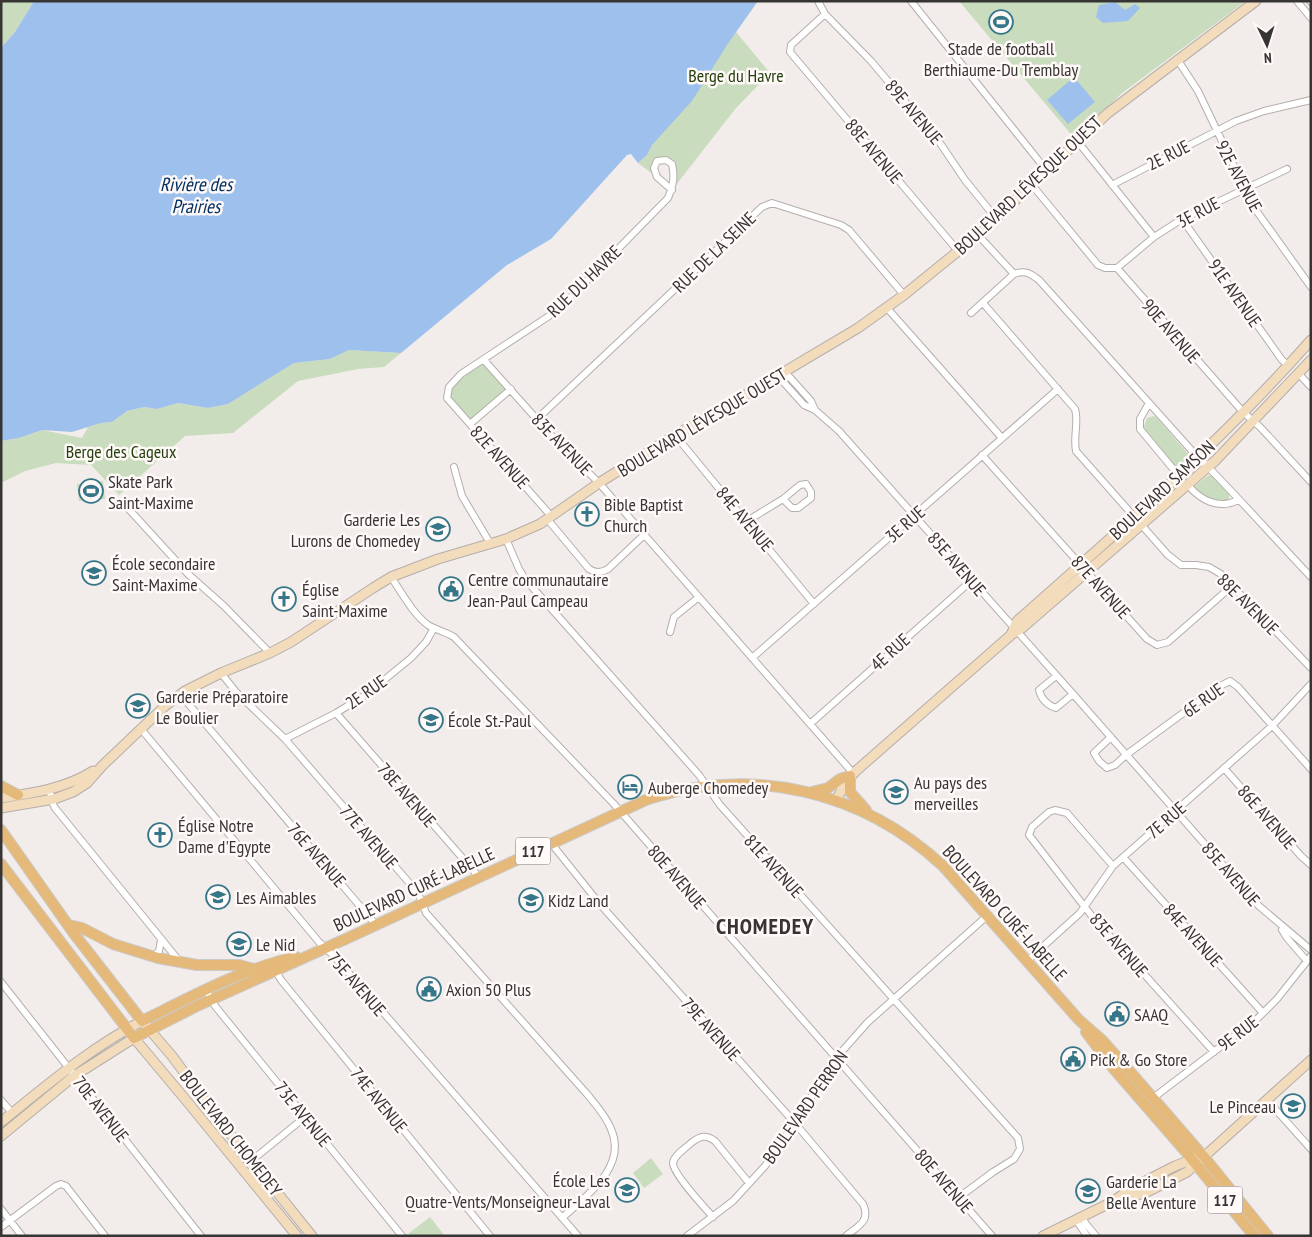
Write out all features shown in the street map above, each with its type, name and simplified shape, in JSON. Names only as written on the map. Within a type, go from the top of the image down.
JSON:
[{"type":"main road","points":[[810,792],[828,788],[840,779],[852,774]]},
{"type":"main road","points":[[852,774],[849,788],[850,794],[872,816]]},
{"type":"main road","name":"BOULEVARD CURÉ-LABELLE","points":[[142,1021],[273,967],[321,950],[655,796],[706,786],[732,784],[781,786],[810,792],[872,816],[906,836],[935,858],[1079,1020],[1102,1040],[1205,1155],[1268,1236]]},
{"type":"main road","points":[[1,786],[18,795]]},
{"type":"main road","points":[[1,830],[69,925],[74,935],[142,1021]]},
{"type":"main road","points":[[1,864],[86,978],[134,1038]]},
{"type":"main road","points":[[69,925],[82,928],[113,944],[153,957],[180,963],[211,966],[239,965],[254,969]]},
{"type":"main road","name":"BOULEVARD CURÉ-LABELLE","points":[[134,1038],[254,969],[273,967]]},
{"type":"main road","name":"BOULEVARD CURÉ-LABELLE","points":[[1079,1020],[1096,1046],[1254,1236]]},
{"type":"street","points":[[818,1],[824,14]]},
{"type":"street","points":[[911,1],[1047,171]]},
{"type":"street","name":"BOULEVARD LÉVESQUE OUEST","points":[[1,808],[51,800],[67,795],[83,786],[180,694],[221,673],[270,653],[391,577],[438,559],[528,530],[550,518],[599,483],[675,435],[858,328],[904,295],[978,235],[1108,112],[1256,1]]},
{"type":"street","points":[[1297,1],[1311,18]]},
{"type":"street","name":"88E AVENUE","points":[[824,14],[791,46],[790,52],[958,251]]},
{"type":"street","name":"89E AVENUE","points":[[824,14],[871,61],[940,143],[994,218]]},
{"type":"street","name":"92E AVENUE","points":[[1177,59],[1193,81],[1252,206],[1311,288]]},
{"type":"street","name":"2E RUE","points":[[1112,185],[1216,131],[1264,111],[1311,100]]},
{"type":"street","points":[[1078,142],[1154,237]]},
{"type":"street","points":[[666,160],[672,164],[675,175],[672,190],[657,177],[654,168],[658,161],[666,160]]},
{"type":"street","name":"3E RUE","points":[[1117,268],[1154,237],[1182,219],[1287,169]]},
{"type":"street","points":[[1032,185],[1098,265],[1105,268],[1117,268]]},
{"type":"street","name":"RUE DU HAVRE","points":[[447,398],[449,388],[461,374],[564,304],[668,198],[672,190]]},
{"type":"street","name":"RUE DE LA SEINE","points":[[537,420],[762,207],[772,203],[841,225],[849,230],[904,295]]},
{"type":"street","name":"91E AVENUE","points":[[1182,219],[1282,360],[1289,366]]},
{"type":"street","points":[[978,235],[1014,274]]},
{"type":"street","name":"90E AVENUE","points":[[1117,268],[1243,412],[1260,427],[1311,482]]},
{"type":"street","points":[[971,313],[1014,274],[1027,272],[1045,285],[1199,458],[1311,577]]},
{"type":"street","name":"88E AVENUE","points":[[983,303],[1076,408],[1076,451],[1168,555],[1180,565],[1208,567],[1221,574],[1311,668]]},
{"type":"street","points":[[887,308],[1002,438]]},
{"type":"street","name":"BOULEVARD SAMSON","points":[[836,801],[844,784],[852,774],[1084,568],[1135,517],[1199,458],[1289,366],[1311,340]]},
{"type":"street","name":"83E AVENUE","points":[[484,360],[537,420],[599,483],[852,774]]},
{"type":"street","name":"BOULEVARD SAMSON","points":[[1084,568],[1141,524],[1209,467],[1254,422],[1311,360]]},
{"type":"street","name":"85E AVENUE","points":[[782,374],[811,401],[815,410],[839,431],[915,515],[1014,631],[1073,694],[1259,906],[1311,950]]},
{"type":"street","points":[[1299,374],[1311,387]]},
{"type":"street","points":[[470,424],[511,389]]},
{"type":"street","name":"3E RUE","points":[[752,658],[1058,389]]},
{"type":"street","name":"82E AVENUE","points":[[447,398],[550,518],[589,569],[595,573],[608,569],[644,535]]},
{"type":"street","points":[[1149,403],[1140,419],[1140,429],[1179,476]]},
{"type":"street","name":"84E AVENUE","points":[[675,435],[814,604]]},
{"type":"street","name":"87E AVENUE","points":[[982,456],[1147,639],[1156,644],[1168,642],[1232,586]]},
{"type":"street","points":[[454,467],[462,496],[490,543]]},
{"type":"street","points":[[1188,485],[1199,497],[1211,502],[1224,504],[1238,500]]},
{"type":"street","points":[[747,521],[784,499]]},
{"type":"street","points":[[125,505],[188,574],[224,606],[270,653]]},
{"type":"street","name":"81E AVENUE","points":[[506,538],[525,579],[699,775],[720,805],[1018,1138],[1020,1149],[1014,1159],[992,1172],[958,1198]]},
{"type":"street","name":"80E AVENUE","points":[[391,577],[421,619],[434,628],[445,631],[454,637],[620,811],[992,1236]]},
{"type":"street","name":"4E RUE","points":[[810,724],[971,581]]},
{"type":"street","points":[[670,632],[674,617],[699,597]]},
{"type":"street","name":"2E RUE","points":[[285,739],[336,713],[367,694],[411,658],[426,642],[434,628]]},
{"type":"street","name":"77E AVENUE","points":[[221,673],[236,692],[285,739],[418,893],[426,913],[602,1112],[612,1131],[615,1145],[612,1163],[606,1174],[589,1195],[562,1218]]},
{"type":"street","points":[[1056,676],[1039,690],[1040,695],[1049,706],[1056,708],[1073,694]]},
{"type":"street","name":"6E RUE","points":[[1126,754],[1230,681],[1238,687],[1272,726]]},
{"type":"street","name":"7E RUE","points":[[1027,961],[1078,915],[1113,866],[1272,726],[1311,684]]},
{"type":"street","name":"76E AVENUE","points":[[180,694],[376,925]]},
{"type":"street","name":"78E AVENUE","points":[[336,713],[479,877]]},
{"type":"street","points":[[1272,726],[1311,770]]},
{"type":"street","name":"75E AVENUE","points":[[141,729],[321,950],[339,960],[578,1236]]},
{"type":"street","points":[[1111,737],[1094,753],[1099,761],[1107,768],[1115,765],[1126,754]]},
{"type":"street","name":"BOULEVARD LÉVESQUE OUEST","points":[[1,798],[50,790],[77,781],[102,766]]},
{"type":"street","name":"86E AVENUE","points":[[1224,768],[1300,856],[1311,865]]},
{"type":"street","points":[[50,790],[54,808],[180,963]]},
{"type":"street","name":"83E AVENUE","points":[[1113,866],[1067,813],[1055,810],[1049,812],[1032,827],[1029,835],[1085,906],[1214,1052]]},
{"type":"street","name":"79E AVENUE","points":[[551,843],[604,909],[794,1122],[863,1204],[866,1211],[865,1218],[861,1224],[846,1236]]},
{"type":"street","name":"84E AVENUE","points":[[1123,857],[1263,1013]]},
{"type":"street","name":"BOULEVARD PERRON","points":[[688,1236],[733,1201],[765,1166],[836,1058],[868,1022],[987,916]]},
{"type":"street","name":"85E AVENUE","points":[[1279,924],[1287,938],[1309,958]]},
{"type":"street","points":[[153,957],[159,951],[161,940]]},
{"type":"street","name":"9E RUE","points":[[1153,1098],[1263,1013],[1283,992],[1309,958]]},
{"type":"street","name":"74E AVENUE","points":[[273,967],[490,1236]]},
{"type":"street","name":"70E AVENUE","points":[[1,982],[201,1236]]},
{"type":"street","name":"73E AVENUE","points":[[209,995],[402,1236]]},
{"type":"street","points":[[1,1136],[72,1072],[91,1051],[142,1021],[149,1030]]},
{"type":"street","name":"BOULEVARD CHOMEDEY","points":[[149,1030],[172,1056],[312,1236]]},
{"type":"street","points":[[1,1122],[72,1072],[134,1038]]},
{"type":"street","name":"BOULEVARD CHOMEDEY","points":[[134,1038],[297,1236]]},
{"type":"street","points":[[1043,1236],[1114,1201],[1150,1191],[1187,1172],[1194,1162],[1205,1155],[1311,1060]]},
{"type":"street","points":[[1,1100],[12,1113]]},
{"type":"street","points":[[1268,1100],[1311,1149]]},
{"type":"street","points":[[251,1160],[305,1117]]},
{"type":"street","points":[[713,1217],[677,1173],[673,1163],[676,1156],[699,1137],[711,1138],[749,1183]]},
{"type":"street","points":[[1,1227],[61,1184],[66,1186],[106,1236]]},
{"type":"street","points":[[1,1209],[22,1236]]},
{"type":"street","points":[[1079,1218],[1087,1236]]},
{"type":"street","points":[[1079,1218],[1096,1236]]},
{"type":"green space","points":[[1,1],[34,1],[15,32],[1,48]]},
{"type":"green space","points":[[959,1],[1246,1],[1122,93],[1075,139]]},
{"type":"green space","name":"Berge du Havre","points":[[736,32],[770,73],[736,108],[672,190],[672,164],[657,161],[654,168],[657,177],[638,163],[647,155],[652,145]]},
{"type":"green space","name":"Berge des Cageux","points":[[349,350],[401,353],[384,367],[358,369],[298,381],[233,433],[185,436],[119,495],[91,465],[56,463],[25,471],[1,483],[1,441],[19,438],[42,430],[82,438],[88,427],[112,422],[127,411],[144,407],[157,409],[178,403],[208,408],[228,404],[294,363],[330,359]]},
{"type":"green space","points":[[484,360],[511,389],[470,424],[447,398],[449,387]]},
{"type":"green space","points":[[1156,417],[1189,455],[1190,458],[1180,464],[1180,468],[1175,466],[1146,433],[1144,427],[1147,418]]},
{"type":"green space","points":[[1209,475],[1229,494],[1229,499],[1214,500],[1197,490],[1195,486]]},
{"type":"green space","name":"Skate Park Saint-Maxime","points":[[103,481],[105,499],[79,501],[77,484]]},
{"type":"green space","points":[[651,1158],[663,1174],[644,1188],[633,1173]]},
{"type":"green space","points":[[430,1217],[445,1236],[408,1234]]},
{"type":"water","name":"Rivière des Prairies","points":[[34,1],[758,1],[727,45],[692,101],[652,145],[647,155],[638,163],[631,154],[627,155],[551,239],[507,265],[401,353],[349,350],[330,359],[294,363],[228,404],[208,408],[178,403],[157,409],[144,407],[127,411],[112,422],[101,423],[72,432],[42,430],[19,438],[1,441],[1,48],[15,32]]},
{"type":"water","points":[[1115,2],[1125,10],[1135,4],[1140,8],[1128,21],[1103,23],[1096,17],[1099,5]]},
{"type":"water","points":[[1074,77],[1095,102],[1068,124],[1047,100]]},
{"type":"place","name":"Stade de football Berthiaume-Du Tremblay","points":[[1001,22]]},
{"type":"place","name":"Skate Park Saint-Maxime","points":[[91,491]]},
{"type":"place","name":"Bible Baptist Church","points":[[587,514]]},
{"type":"place","name":"Garderie Les Lurons de Chomedey","points":[[438,529]]},
{"type":"place","name":"École secondaire Saint-Maxime","points":[[94,573]]},
{"type":"place","name":"Centre communautaire Jean-Paul Campeau","points":[[451,589]]},
{"type":"place","name":"Église Saint-Maxime","points":[[284,599]]},
{"type":"place","name":"Garderie Préparatoire Le Boulier","points":[[138,706]]},
{"type":"place","name":"École St.-Paul","points":[[431,720]]},
{"type":"place","name":"Auberge Chomedey","points":[[630,787]]},
{"type":"place","name":"Au pays des merveilles","points":[[896,792]]},
{"type":"place","name":"Église Notre Dame d'Egypte","points":[[160,835]]},
{"type":"place","name":"Les Aimables","points":[[218,897]]},
{"type":"place","name":"Kidz Land","points":[[531,900]]},
{"type":"place","name":"Le Nid","points":[[239,944]]},
{"type":"place","name":"Axion 50 Plus","points":[[429,989]]},
{"type":"place","name":"SAAQ","points":[[1117,1014]]},
{"type":"place","name":"Pick & Go Store","points":[[1073,1059]]},
{"type":"place","name":"Le Pinceau","points":[[1293,1106]]},
{"type":"place","name":"École Les Quatre-Vents/Monseigneur-Laval","points":[[627,1190]]},
{"type":"place","name":"Garderie La Belle Aventure","points":[[1088,1191]]},
{"type":"district","name":"CHOMEDEY","points":[[765,926]]}]
